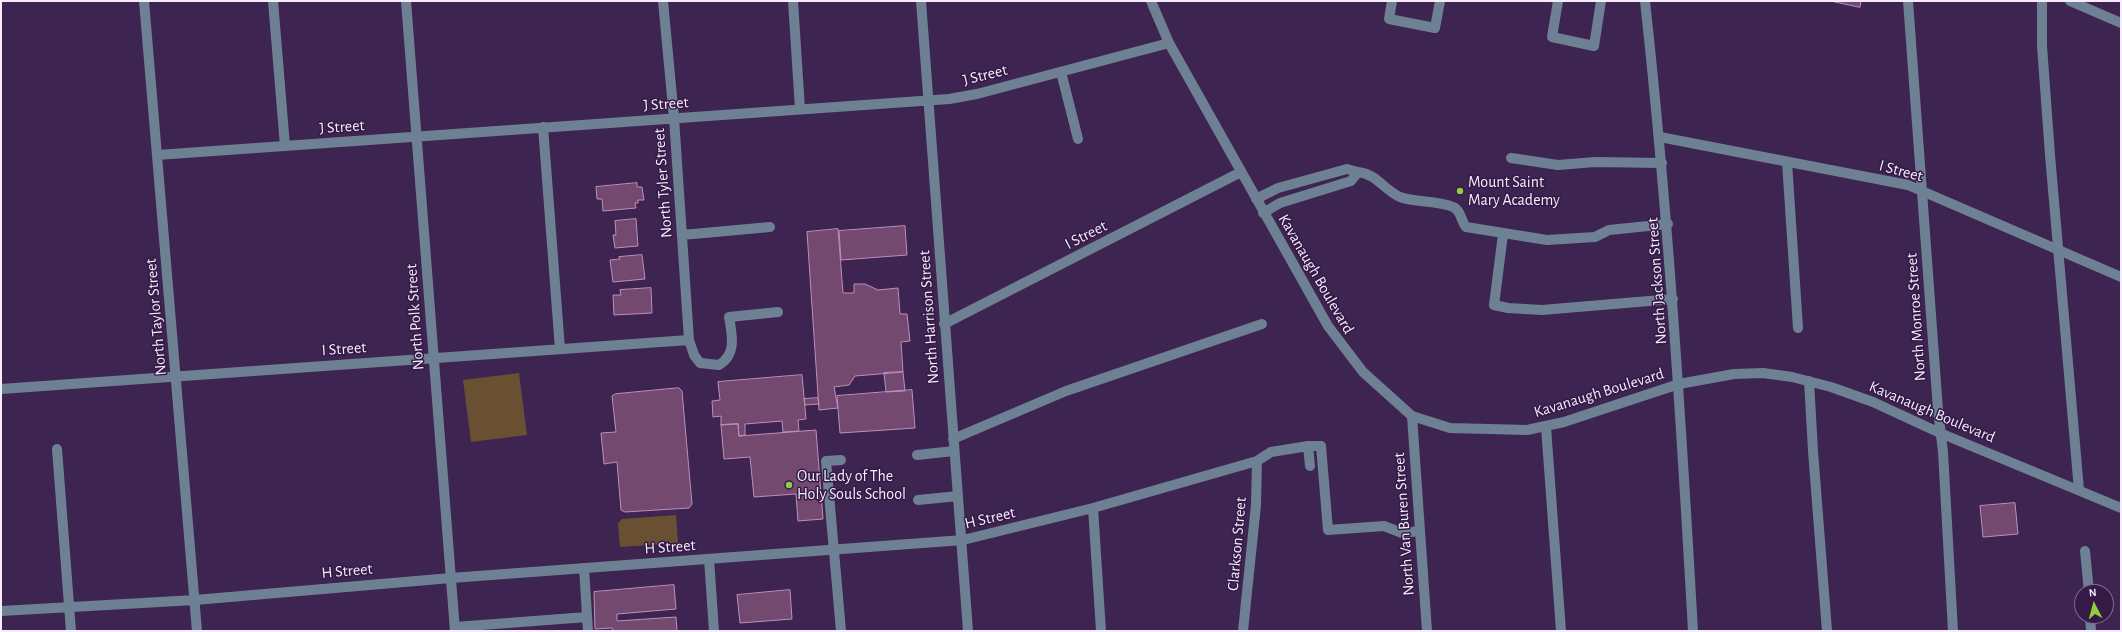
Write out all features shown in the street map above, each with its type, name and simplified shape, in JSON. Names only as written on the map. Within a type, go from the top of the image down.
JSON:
[{"type":"street","name":"North Taylor Street","points":[[144,1],[197,631]]},
{"type":"street","points":[[273,1],[285,146]]},
{"type":"street","name":"North Polk Street","points":[[406,1],[455,629]]},
{"type":"street","name":"North Tyler Street","points":[[663,1],[674,118],[689,340],[694,356],[700,363],[719,365],[729,357],[732,351],[729,317],[778,312]]},
{"type":"street","points":[[793,1],[800,109]]},
{"type":"street","name":"North Harrison Street","points":[[921,1],[944,324],[963,540],[968,631]]},
{"type":"street","name":"Kavanaugh Boulevard","points":[[1151,1],[1170,43],[1240,172],[1303,285],[1343,349],[1363,372],[1412,416],[1450,428],[1527,430],[1546,427],[1679,384],[1734,374],[1763,373],[1792,376],[1873,402],[1940,433],[2121,508]]},
{"type":"street","points":[[1392,1],[1389,19],[1435,28],[1440,1]]},
{"type":"street","points":[[1558,1],[1552,37],[1594,46],[1601,1]]},
{"type":"street","name":"North Jackson Street","points":[[1645,1],[1668,224],[1693,631]]},
{"type":"street","name":"North Monroe Street","points":[[1908,1],[1923,192],[1953,631]]},
{"type":"street","points":[[2042,1],[2042,46],[2049,147],[2079,490]]},
{"type":"street","points":[[2070,1],[2121,23]]},
{"type":"street","name":"J Street","points":[[157,155],[927,99],[949,99],[977,94],[1170,43]]},
{"type":"street","points":[[1061,72],[1078,139]]},
{"type":"street","points":[[543,127],[560,349]]},
{"type":"street","name":"I Street","points":[[1660,137],[1908,186],[2121,277]]},
{"type":"street","points":[[1512,158],[1558,166],[1595,162],[1662,162]]},
{"type":"street","points":[[1787,162],[1798,328]]},
{"type":"street","points":[[1256,199],[1278,188],[1347,169],[1374,176],[1390,190],[1402,197],[1453,207],[1461,216],[1466,227],[1537,240],[1595,237],[1603,231],[1668,224]]},
{"type":"street","name":"I Street","points":[[944,324],[1240,172]]},
{"type":"street","points":[[1263,213],[1280,203],[1351,181],[1358,172]]},
{"type":"street","points":[[682,235],[770,227]]},
{"type":"street","points":[[1503,234],[1494,305],[1508,308],[1542,310],[1673,299]]},
{"type":"street","points":[[953,439],[1066,392],[1262,324]]},
{"type":"street","name":"I Street","points":[[1,389],[689,340]]},
{"type":"street","points":[[1809,381],[1827,631]]},
{"type":"street","name":"North Van Buren Street","points":[[1412,416],[1427,631]]},
{"type":"street","points":[[1546,427],[1562,631]]},
{"type":"street","points":[[1310,466],[1308,446],[1320,446],[1328,530],[1384,526],[1402,533],[1419,531]]},
{"type":"street","name":"H Street","points":[[1,611],[195,600],[451,578],[963,540],[1094,508],[1257,461],[1271,452],[1308,446]]},
{"type":"street","points":[[57,449],[71,631]]},
{"type":"street","points":[[917,454],[954,451]]},
{"type":"street","points":[[841,460],[826,462],[841,631]]},
{"type":"street","name":"Clarkson Street","points":[[1243,631],[1256,505],[1257,461]]},
{"type":"street","points":[[918,500],[958,496]]},
{"type":"street","points":[[1094,508],[1101,631]]},
{"type":"street","points":[[2085,551],[2088,584]]},
{"type":"street","points":[[709,559],[714,631]]},
{"type":"street","points":[[584,568],[588,631]]},
{"type":"street","points":[[455,629],[587,617]]},
{"type":"shaded area","points":[[519,373],[527,435],[471,442],[463,380]]},
{"type":"shaded area","points":[[676,515],[678,543],[620,547],[618,523],[622,519]]},
{"type":"building","points":[[1831,1],[1861,1],[1860,7]]},
{"type":"building","points":[[637,183],[637,187],[642,187],[644,200],[638,200],[638,203],[635,203],[636,208],[603,211],[602,199],[597,199],[596,187]]},
{"type":"building","points":[[636,219],[638,246],[615,248],[613,235],[616,235],[615,221]]},
{"type":"building","points":[[905,226],[907,255],[841,260],[839,231]]},
{"type":"building","points":[[838,229],[843,293],[854,293],[854,284],[865,284],[878,290],[898,288],[900,314],[907,314],[910,341],[901,342],[903,372],[855,376],[849,385],[834,387],[838,408],[819,410],[807,232]]},
{"type":"building","points":[[642,255],[645,279],[613,282],[610,260],[620,259],[619,257]]},
{"type":"building","points":[[651,288],[652,313],[614,315],[613,295],[621,295],[620,290]]},
{"type":"building","points":[[903,372],[905,391],[886,392],[884,373]]},
{"type":"building","points":[[802,375],[806,419],[798,420],[799,431],[783,432],[782,421],[745,424],[745,435],[739,436],[738,424],[721,425],[721,416],[713,417],[712,401],[720,400],[718,382]]},
{"type":"building","points":[[679,388],[682,391],[692,504],[689,508],[625,512],[621,510],[617,462],[604,464],[601,433],[616,432],[612,396],[615,394]]},
{"type":"building","points":[[912,390],[915,428],[840,433],[837,396]]},
{"type":"building","points":[[818,398],[819,404],[805,405],[804,399]]},
{"type":"building","points":[[738,424],[739,436],[816,430],[823,519],[798,521],[796,494],[754,497],[750,457],[724,459],[721,425]]},
{"type":"building","points":[[2015,503],[2018,534],[1983,537],[1980,506]]},
{"type":"building","points":[[674,585],[676,609],[617,614],[617,621],[676,617],[677,631],[613,631],[612,628],[595,629],[594,592]]},
{"type":"building","points":[[790,590],[792,619],[740,623],[737,595]]},
{"type":"place","name":"Mount Saint Mary Academy","points":[[1460,191]]},
{"type":"place","name":"Our Lady of The Holy Souls School","points":[[789,485]]}]
